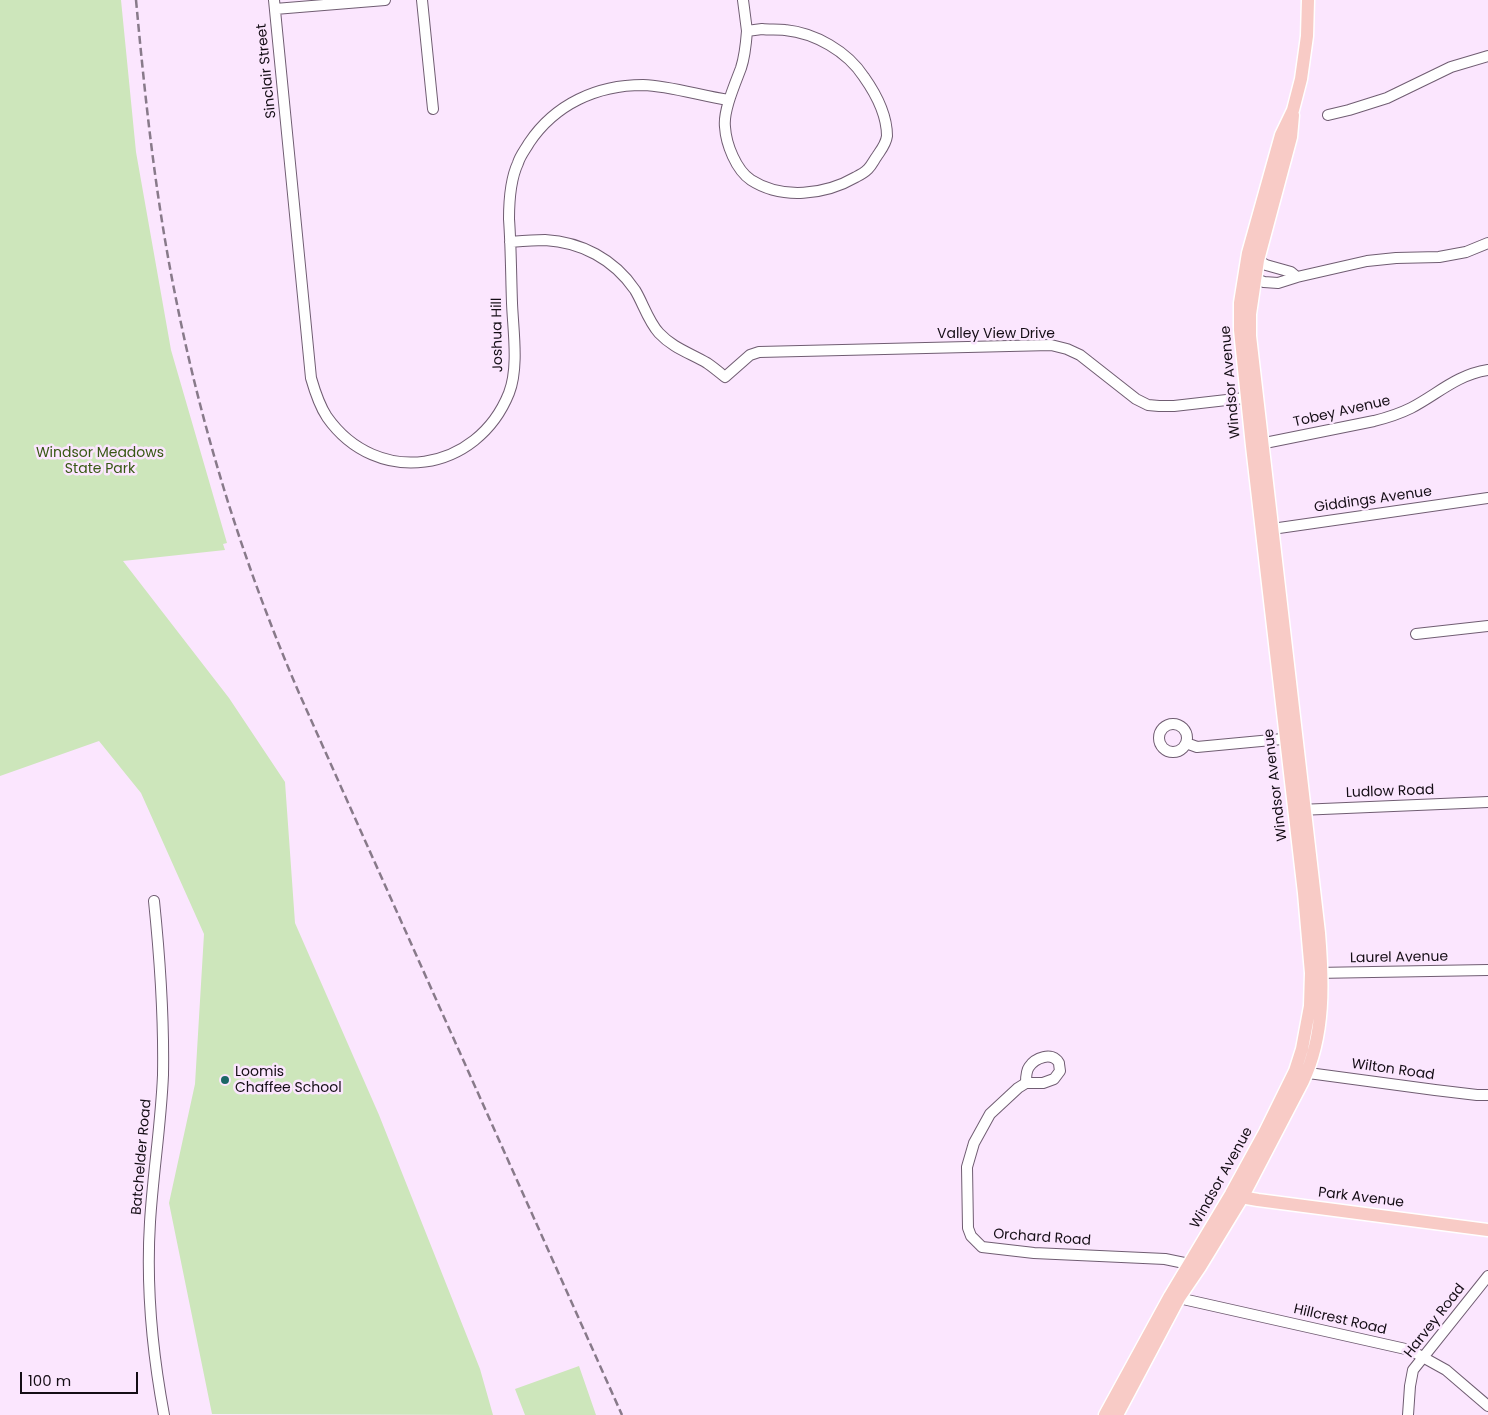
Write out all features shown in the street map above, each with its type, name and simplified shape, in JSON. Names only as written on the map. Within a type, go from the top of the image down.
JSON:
[{"type":"main road","name":"Windsor Avenue","points":[[1105,1415],[1236,1196],[1255,1151],[1301,1072],[1302,1049],[1317,973],[1304,893],[1299,810],[1252,397],[1241,354],[1240,330],[1240,304],[1250,276],[1281,134],[1293,110],[1301,79],[1306,51],[1308,0]]},
{"type":"main road","name":"Park Avenue","points":[[1236,1196],[1488,1230]]},
{"type":"main road","name":"Windsor Avenue","points":[[1117,1415],[1175,1297]]},
{"type":"street","points":[[274,5],[385,0]]},
{"type":"street","points":[[422,0],[433,109]]},
{"type":"street","points":[[743,0],[747,31],[746,51],[729,100],[724,125],[728,144],[735,162],[749,179],[769,189],[792,193],[822,190],[848,182],[868,170],[887,138],[885,121],[874,90],[855,66],[829,44],[806,34],[786,30],[762,29],[747,31]]},
{"type":"street","name":"Sinclair Street","points":[[274,5],[288,140]]},
{"type":"street","points":[[1328,115],[1387,98],[1451,68],[1488,56]]},
{"type":"street","name":"Joshua Hill","points":[[288,140],[311,378],[315,393],[327,416],[342,434],[366,452],[401,462],[426,462],[437,460],[470,445],[496,418],[510,391],[513,380],[514,342],[509,203],[518,162],[535,134],[560,110],[575,100],[607,88],[645,85],[729,100]]},
{"type":"street","name":"Valley View Drive","points":[[510,242],[544,240],[570,244],[593,253],[614,265],[633,287],[657,331],[680,350],[707,364],[725,377],[750,354],[759,352],[1051,345],[1068,349],[1080,356],[1136,399],[1148,405],[1174,406],[1252,397]]},
{"type":"street","points":[[1250,276],[1264,282],[1278,283],[1367,261],[1439,257],[1466,252],[1488,243]]},
{"type":"street","points":[[1253,256],[1266,266],[1291,272],[1297,277]]},
{"type":"street","name":"Tobey Avenue","points":[[1257,445],[1374,422],[1411,408],[1463,376],[1488,370]]},
{"type":"street","name":"Giddings Avenue","points":[[1267,529],[1488,498]]},
{"type":"street","points":[[1416,634],[1488,626]]},
{"type":"street","points":[[1186,743],[1196,747],[1291,738]]},
{"type":"street","name":"Ludlow Road","points":[[1299,810],[1488,802]]},
{"type":"street","name":"Batchelder Road","points":[[154,901],[162,996],[163,1077],[150,1224],[150,1313],[156,1368],[164,1415]]},
{"type":"street","name":"Laurel Avenue","points":[[1317,973],[1488,970]]},
{"type":"street","name":"Wilton Road","points":[[1301,1072],[1435,1090],[1488,1095]]},
{"type":"street","name":"Orchard Road","points":[[1026,1083],[990,1114],[974,1142],[966,1167],[968,1228],[971,1236],[978,1244],[982,1247],[1034,1253],[1165,1259],[1195,1266]]},
{"type":"street","name":"Harvey Road","points":[[1408,1415],[1413,1370],[1488,1276]]},
{"type":"street","name":"Hillcrest Road","points":[[1175,1297],[1410,1350],[1446,1370],[1488,1406]]},
{"type":"green space","name":"Windsor Meadows State Park","points":[[0,0],[121,0],[136,152],[171,350],[227,543],[223,544],[225,550],[123,561],[229,698],[285,782],[295,923],[379,1115],[480,1369],[493,1415],[212,1414],[169,1203],[195,1084],[204,934],[141,793],[99,741],[0,776]]},
{"type":"green space","points":[[579,1366],[596,1415],[525,1415],[515,1389]]},
{"type":"railway","points":[[136,0],[151,145],[174,289],[197,392],[242,545],[299,693],[622,1415]]},
{"type":"place","name":"Loomis Chaffee School","points":[[225,1080]]}]
